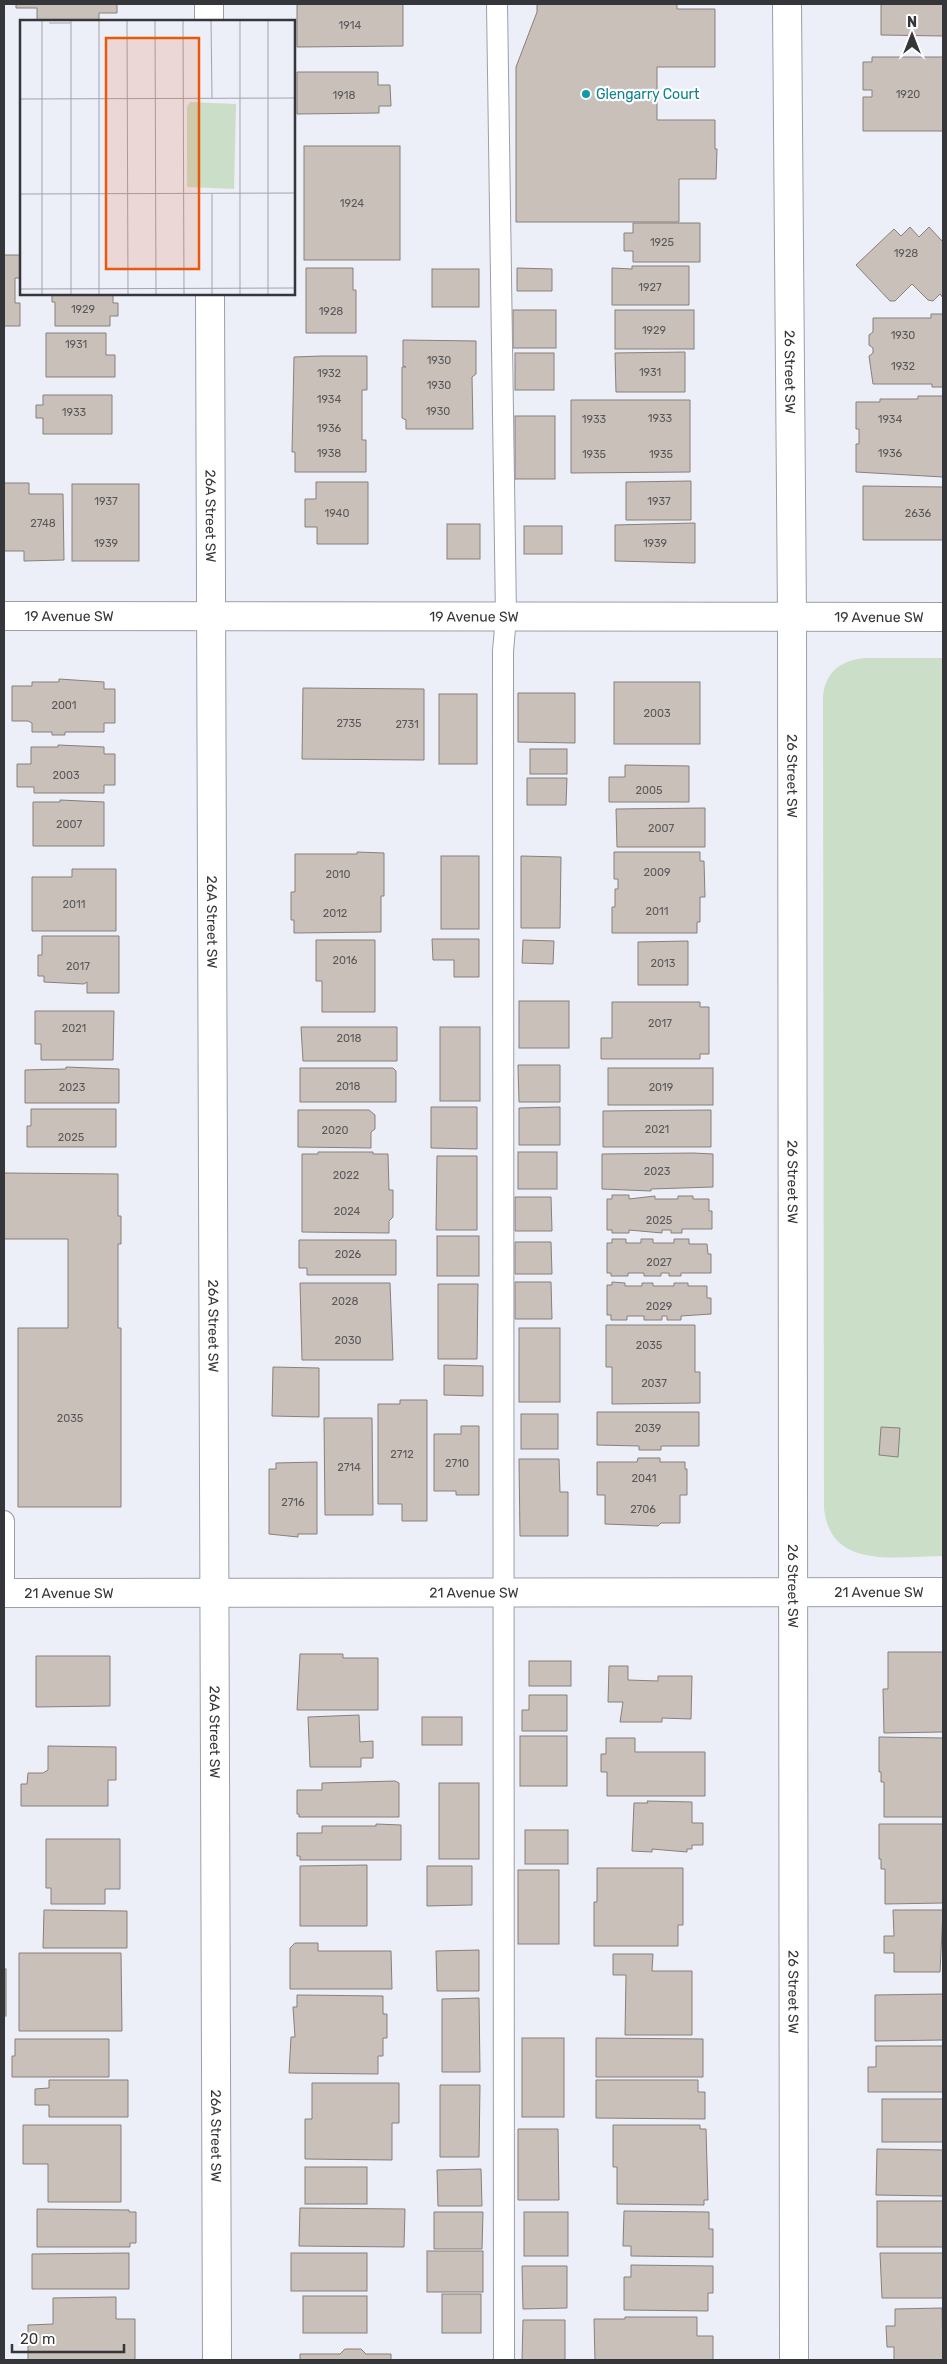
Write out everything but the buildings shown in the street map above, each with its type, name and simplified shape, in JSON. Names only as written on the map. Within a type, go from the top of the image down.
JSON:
[{"type":"street","points":[[209,4],[209,20]]},
{"type":"street","name":"26 Street SW","points":[[787,4],[792,616],[794,2360]]},
{"type":"street","name":"26A Street SW","points":[[210,295],[217,2360]]},
{"type":"street","name":"19 Avenue SW","points":[[4,616],[943,617]]},
{"type":"street","name":"21 Avenue SW","points":[[4,1593],[943,1592]]},
{"type":"lane","points":[[497,4],[506,617],[504,652],[504,2360]]},
{"type":"lane","points":[[4,1521],[4,1593]]},
{"type":"green space","points":[[865,658],[943,658],[943,1556],[887,1557],[869,1556],[852,1551],[839,1542],[829,1528],[824,1508],[823,697],[827,681],[836,669],[849,661]]},
{"type":"place","name":"Glengarry Court","points":[[586,94]]}]
